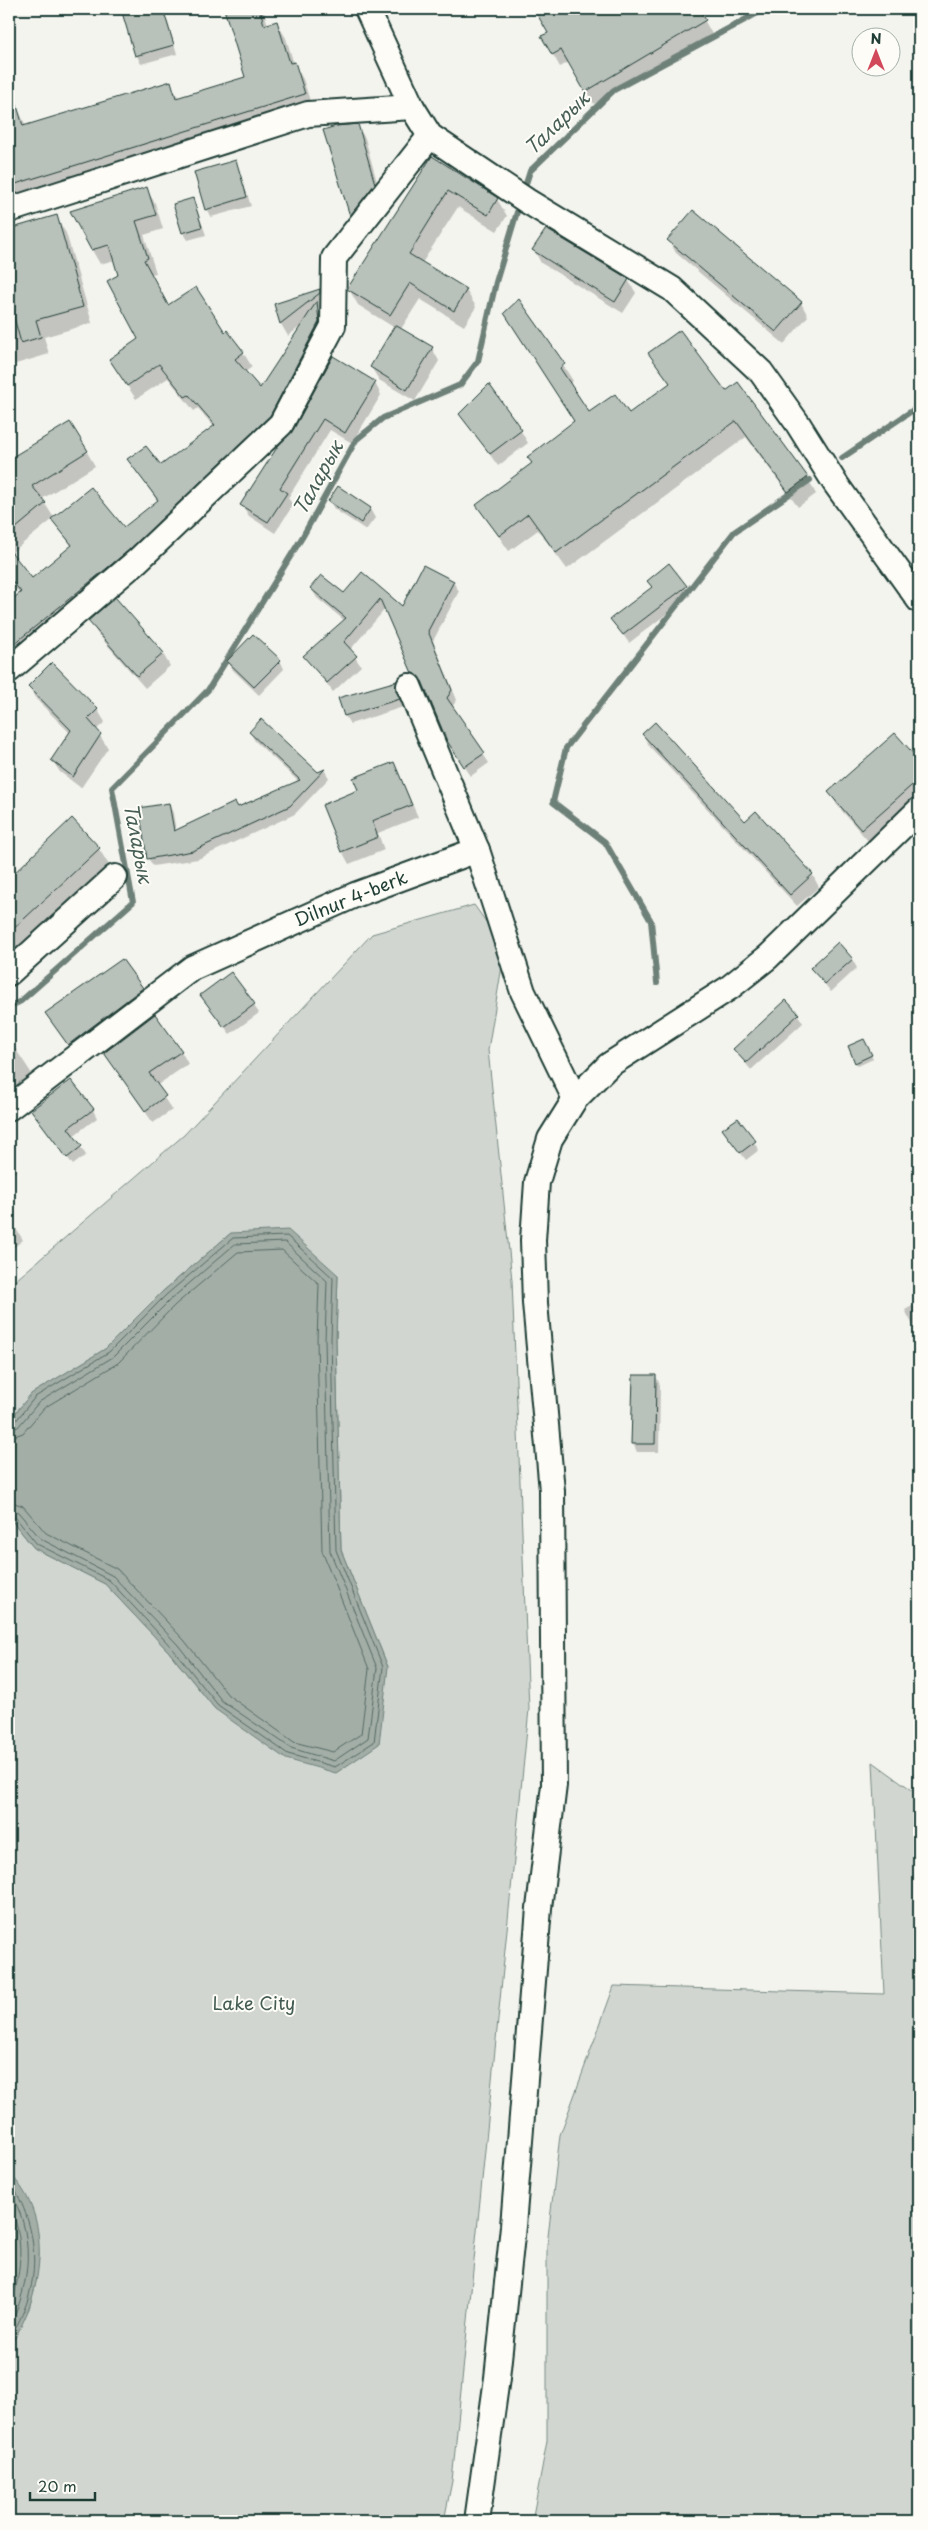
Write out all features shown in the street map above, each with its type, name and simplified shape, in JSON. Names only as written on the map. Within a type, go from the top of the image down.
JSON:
[{"type":"street","points":[[367,9],[412,107],[430,136],[520,196],[672,290],[761,372],[798,424],[835,483],[919,600]]},
{"type":"street","points":[[9,210],[308,114],[412,107]]},
{"type":"street","points":[[9,670],[137,561],[281,424],[333,326],[334,258],[430,136]]},
{"type":"street","points":[[408,686],[477,850],[523,992],[575,1099]]},
{"type":"street","points":[[477,2521],[497,2378],[513,2226],[539,1908],[554,1785],[552,1490],[535,1304],[534,1230],[537,1182],[550,1139],[575,1099],[609,1064],[729,988],[768,956],[919,810]]},
{"type":"street","name":"Dilnur 4-berk","points":[[9,1108],[192,968],[355,895],[477,850]]},
{"type":"street","points":[[9,973],[115,877]]},
{"type":"green space","name":"Lake City","points":[[474,905],[505,948],[488,1050],[512,1280],[529,1709],[452,2481],[444,2521],[9,2521],[9,2347],[29,2309],[36,2282],[39,2255],[38,2241],[22,2192],[9,2173],[9,1517],[34,1548],[105,1584],[169,1652],[215,1709],[388,1667],[341,1550],[336,1339],[338,1275],[231,1233],[162,1292],[105,1349],[31,1394],[9,1421],[9,1286],[184,1135],[372,934]]},
{"type":"green space","points":[[873,1762],[919,1795],[919,2521],[532,2521],[547,2441],[547,2245],[560,2135],[614,1986],[884,1994]]},
{"type":"water","points":[[288,1230],[338,1275],[336,1339],[341,1550],[388,1667],[379,1744],[336,1773],[286,1759],[215,1709],[169,1652],[105,1584],[34,1548],[9,1517],[9,1421],[31,1394],[105,1349],[162,1292],[231,1233]]},
{"type":"water","points":[[9,2173],[24,2191],[33,2212],[38,2235],[39,2259],[36,2283],[30,2306],[9,2347]]},
{"type":"building","points":[[121,9],[163,9],[174,45],[135,56]]},
{"type":"building","points":[[224,9],[260,9],[264,25],[277,21],[290,63],[295,62],[305,94],[9,186],[9,93],[13,92],[23,126],[171,81],[176,98],[245,77]]},
{"type":"building","points":[[534,9],[699,9],[706,20],[585,92],[561,50],[552,55],[541,36],[548,33]]},
{"type":"building","points":[[358,124],[375,184],[350,216],[323,130],[336,126]]},
{"type":"building","points":[[432,156],[498,198],[488,215],[448,191],[409,254],[467,289],[454,311],[410,283],[390,315],[347,289]]},
{"type":"building","points":[[236,160],[247,197],[205,210],[194,172]]},
{"type":"building","points":[[147,187],[156,215],[136,221],[148,258],[144,260],[168,305],[196,287],[225,332],[227,330],[244,352],[235,359],[260,388],[317,301],[319,322],[270,416],[128,551],[9,648],[9,602],[21,592],[9,577],[9,549],[32,578],[72,545],[51,519],[91,487],[124,527],[158,500],[127,459],[146,446],[161,465],[215,425],[189,395],[185,397],[159,364],[127,386],[109,359],[138,339],[107,281],[118,275],[109,245],[91,250],[70,211]]},
{"type":"building","points":[[193,198],[202,227],[182,233],[173,204]]},
{"type":"building","points":[[693,210],[802,302],[776,332],[667,240]]},
{"type":"building","points":[[57,215],[83,307],[36,320],[41,337],[21,343],[9,299],[9,229]]},
{"type":"building","points":[[546,229],[629,279],[615,302],[532,250]]},
{"type":"building","points":[[320,289],[320,293],[280,324],[274,304]]},
{"type":"building","points":[[519,299],[565,364],[560,368],[589,412],[615,394],[629,413],[670,383],[648,353],[680,330],[726,391],[738,382],[808,477],[788,492],[736,421],[556,553],[528,514],[499,536],[476,505],[532,463],[527,457],[574,421],[504,313]]},
{"type":"building","points":[[395,325],[433,347],[407,390],[370,367]]},
{"type":"building","points":[[333,356],[376,382],[345,433],[323,419],[280,488],[287,493],[268,522],[240,505],[278,446],[293,430]]},
{"type":"building","points":[[489,384],[522,430],[490,454],[459,414]]},
{"type":"building","points":[[70,422],[88,451],[32,486],[46,503],[9,534],[9,459]]},
{"type":"building","points":[[338,486],[371,508],[361,523],[328,501]]},
{"type":"building","points":[[669,563],[687,586],[623,635],[610,619],[652,587],[647,581]]},
{"type":"building","points":[[423,565],[454,581],[428,631],[452,690],[447,698],[485,753],[464,767],[447,741],[422,681],[412,673],[380,599],[344,642],[357,656],[327,683],[303,656],[346,618],[310,588],[321,575],[344,593],[362,572],[402,606]]},
{"type":"building","points":[[115,597],[164,653],[137,676],[88,621]]},
{"type":"building","points":[[253,634],[281,660],[254,687],[227,661]]},
{"type":"building","points":[[52,662],[98,709],[88,719],[101,734],[73,777],[51,760],[71,730],[28,686]]},
{"type":"building","points":[[397,681],[396,691],[400,699],[344,716],[338,698]]},
{"type":"building","points":[[261,719],[318,772],[325,769],[290,806],[193,851],[147,859],[139,808],[169,803],[174,831],[235,802],[238,807],[300,780],[249,732]]},
{"type":"building","points":[[655,722],[745,821],[756,811],[813,874],[790,895],[642,734]]},
{"type":"building","points":[[895,733],[919,760],[919,779],[861,830],[828,792]]},
{"type":"building","points":[[394,762],[412,805],[372,821],[378,837],[341,852],[322,805],[358,790],[353,778]]},
{"type":"building","points":[[72,818],[100,848],[9,933],[9,878]]},
{"type":"building","points":[[838,942],[853,959],[825,984],[810,968]]},
{"type":"building","points":[[122,959],[143,988],[68,1045],[45,1013]]},
{"type":"building","points":[[231,972],[255,1004],[224,1027],[200,995]]},
{"type":"building","points":[[786,1000],[799,1014],[746,1063],[733,1049]]},
{"type":"building","points":[[155,1014],[182,1051],[149,1073],[166,1096],[145,1111],[104,1053]]},
{"type":"building","points":[[864,1039],[872,1055],[855,1063],[848,1046]]},
{"type":"building","points":[[71,1080],[94,1109],[68,1128],[82,1146],[67,1158],[31,1110]]},
{"type":"building","points":[[738,1118],[756,1141],[740,1153],[722,1129]]},
{"type":"building","points":[[633,1375],[656,1375],[655,1444],[631,1444]]},
{"type":"waterway","name":"Таларык","points":[[523,193],[530,171],[614,90],[765,9]]},
{"type":"waterway","name":"Таларык","points":[[9,1007],[21,1001],[133,902],[112,788],[208,690],[303,536],[356,440],[383,418],[460,385],[478,361],[496,282],[520,202]]},
{"type":"waterway","points":[[842,458],[919,406]]},
{"type":"waterway","points":[[657,983],[651,921],[605,842],[553,802],[566,748],[734,532],[810,480]]}]
